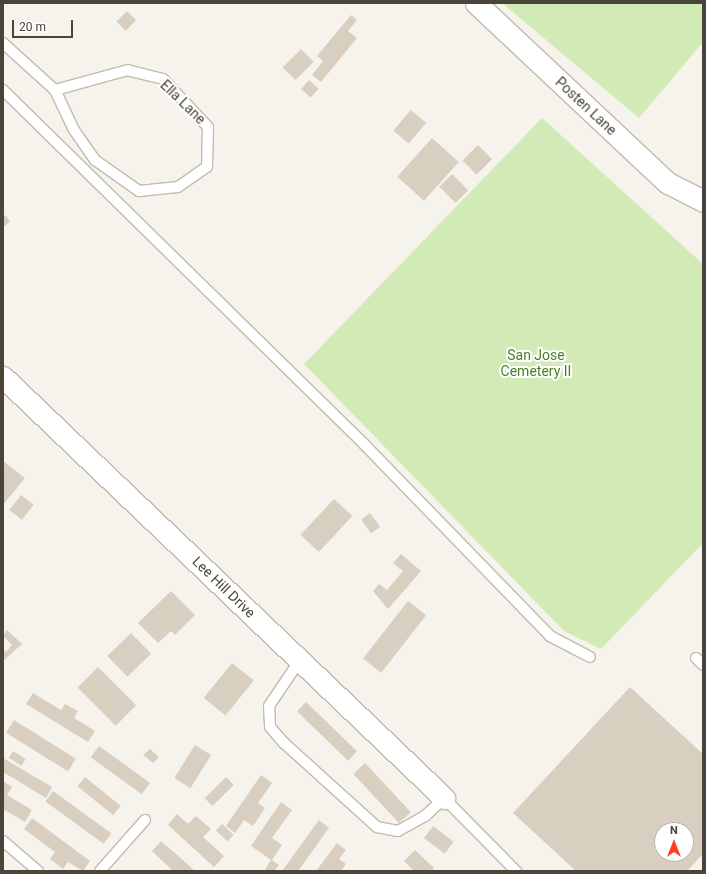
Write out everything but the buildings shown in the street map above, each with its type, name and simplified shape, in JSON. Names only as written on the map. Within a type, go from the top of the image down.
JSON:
[{"type":"street","name":"Posten Lane","points":[[476,3],[668,183],[703,201]]},
{"type":"street","name":"Lee Hill Drive","points":[[3,376],[444,798]]},
{"type":"lane","name":"Ella Lane","points":[[3,43],[55,90],[74,130],[95,160],[139,191],[178,187],[207,167],[208,127],[163,79],[128,70],[55,90]]},
{"type":"lane","points":[[3,90],[364,444],[550,636],[590,657]]},
{"type":"lane","points":[[300,660],[269,706],[270,727],[284,743],[377,827],[398,831],[424,816],[444,798],[516,871]]},
{"type":"lane","points":[[100,871],[145,820]]},
{"type":"lane","points":[[3,841],[38,871]]},
{"type":"green space","points":[[502,3],[702,3],[703,42],[639,118]]},
{"type":"green space","name":"San Jose Cemetery II","points":[[542,118],[703,264],[703,543],[601,649],[564,631],[304,364]]}]
